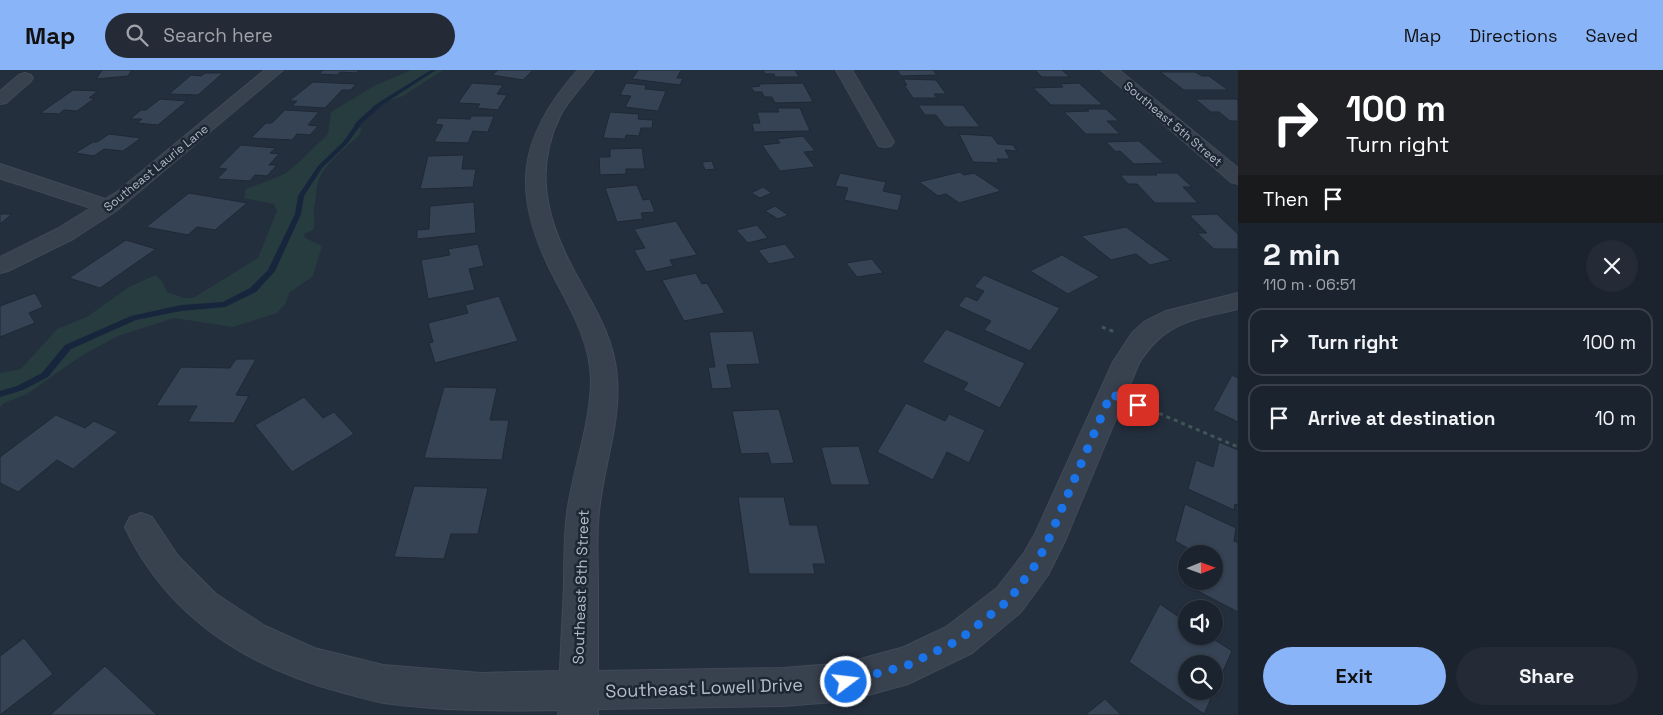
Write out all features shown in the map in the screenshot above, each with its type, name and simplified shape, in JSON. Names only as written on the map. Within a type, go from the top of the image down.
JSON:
[{"type":"street","name":"Southeast Laurie Lane","points":[[0,266],[65,234],[109,207],[140,184],[275,70]]},
{"type":"street","name":"Southeast 8th Street","points":[[578,703],[584,504],[603,415],[604,377],[598,343],[587,313],[557,263],[544,230],[536,198],[535,170],[539,143],[548,120],[560,98],[586,70]]},
{"type":"street","points":[[844,70],[885,142]]},
{"type":"street","name":"Southeast 5th Street","points":[[1109,70],[1238,178]]},
{"type":"street","points":[[0,99],[26,78]]},
{"type":"street","points":[[0,170],[8,175],[109,207]]},
{"type":"street","name":"Southeast Lowell Drive","points":[[142,527],[166,567],[204,606],[252,639],[313,666],[383,684],[481,692],[578,703],[846,682],[908,665],[959,640],[1009,600],[1036,564],[1126,362],[1144,336],[1155,327],[1169,320],[1238,301]]},
{"type":"path","points":[[1111,394],[1238,446]]},
{"type":"green space","points":[[411,70],[443,70],[403,96],[375,105],[353,125],[362,129],[359,135],[330,163],[321,176],[317,185],[314,227],[313,230],[304,234],[305,238],[322,246],[313,276],[289,293],[286,303],[277,313],[233,327],[174,318],[118,336],[81,356],[27,394],[4,403],[0,407],[0,373],[21,369],[57,329],[87,317],[129,287],[155,275],[162,281],[167,292],[184,298],[193,298],[258,258],[277,211],[274,204],[244,198],[246,189],[285,174],[298,163],[328,134],[331,112],[374,86]]},
{"type":"building","points":[[102,70],[132,70],[128,76],[96,79]]},
{"type":"building","points":[[323,70],[359,70],[356,73],[340,72],[337,75],[319,74]]},
{"type":"building","points":[[498,70],[533,70],[523,80],[492,75]]},
{"type":"building","points":[[638,70],[681,70],[677,78],[683,78],[680,85],[632,79]]},
{"type":"building","points":[[763,70],[795,70],[799,77],[775,77],[774,74],[765,74]]},
{"type":"building","points":[[897,70],[933,70],[937,75],[901,76]]},
{"type":"building","points":[[1035,70],[1062,70],[1070,77],[1042,77]]},
{"type":"building","points":[[1160,72],[1195,72],[1202,76],[1209,76],[1228,90],[1184,90]]},
{"type":"building","points":[[205,73],[223,73],[198,95],[169,94],[191,75],[201,76]]},
{"type":"building","points":[[903,79],[936,80],[946,94],[934,94],[937,98],[913,98],[904,85],[907,85]]},
{"type":"building","points":[[313,82],[356,84],[351,90],[342,90],[325,108],[292,106],[297,101],[289,101]]},
{"type":"building","points":[[472,83],[503,85],[497,94],[507,95],[498,110],[477,108],[480,104],[458,103]]},
{"type":"building","points":[[626,83],[646,85],[645,89],[666,91],[658,111],[625,107],[631,96],[620,95]]},
{"type":"building","points":[[803,83],[813,102],[775,103],[772,97],[764,97],[762,92],[754,92],[751,87],[760,86],[759,84]]},
{"type":"building","points":[[1079,83],[1103,105],[1051,105],[1033,88],[1063,87],[1060,84]]},
{"type":"building","points":[[73,90],[98,91],[89,98],[95,98],[77,111],[64,110],[59,114],[40,113]]},
{"type":"building","points":[[160,99],[187,101],[158,125],[137,123],[142,119],[130,119],[141,110],[146,110]]},
{"type":"building","points":[[1195,99],[1238,100],[1238,121],[1230,121],[1219,112],[1211,112]]},
{"type":"building","points":[[918,105],[963,105],[980,127],[945,127],[936,115],[925,115]]},
{"type":"building","points":[[777,108],[800,108],[810,131],[754,132],[752,123],[760,123],[757,112],[779,112]]},
{"type":"building","points":[[1086,109],[1106,109],[1119,121],[1107,121],[1120,134],[1086,134],[1064,112],[1089,111]]},
{"type":"building","points":[[285,110],[319,112],[308,125],[318,126],[310,135],[297,134],[292,140],[251,138],[266,123],[272,123]]},
{"type":"building","points":[[610,112],[639,114],[638,119],[653,120],[652,128],[641,128],[639,136],[626,135],[625,139],[603,138]]},
{"type":"building","points":[[471,116],[494,116],[488,132],[473,131],[468,143],[434,142],[443,125],[435,124],[438,118],[470,119]]},
{"type":"building","points":[[109,134],[141,138],[123,151],[104,149],[94,156],[75,153],[93,142],[97,142]]},
{"type":"building","points":[[959,134],[992,136],[998,144],[1013,145],[1017,151],[1005,150],[1010,159],[997,159],[999,163],[973,162]]},
{"type":"building","points":[[803,136],[815,151],[804,152],[815,167],[780,171],[762,145],[780,143],[777,139]]},
{"type":"building","points":[[1139,141],[1164,163],[1134,164],[1120,151],[1116,152],[1106,142]]},
{"type":"building","points":[[241,145],[276,148],[270,153],[279,154],[269,165],[277,165],[267,176],[255,175],[250,181],[217,179],[227,169],[218,168]]},
{"type":"building","points":[[642,148],[645,169],[626,169],[626,174],[600,175],[599,157],[610,157],[610,149]]},
{"type":"building","points":[[464,155],[462,169],[476,169],[473,187],[420,189],[428,156]]},
{"type":"building","points":[[712,161],[715,169],[705,170],[702,162]]},
{"type":"building","points":[[960,172],[964,175],[974,173],[1001,191],[959,203],[946,194],[938,196],[919,182]]},
{"type":"building","points":[[840,173],[886,182],[883,191],[902,195],[898,211],[844,200],[848,188],[835,186]]},
{"type":"building","points":[[1155,173],[1177,173],[1192,187],[1183,187],[1198,203],[1155,203],[1137,184],[1128,184],[1120,175],[1157,175]]},
{"type":"building","points":[[637,185],[643,200],[650,199],[655,212],[641,213],[643,219],[617,222],[605,188]]},
{"type":"building","points":[[763,187],[772,193],[760,198],[751,193]]},
{"type":"building","points":[[189,193],[247,203],[215,230],[197,227],[188,235],[146,227]]},
{"type":"building","points":[[474,202],[476,233],[417,239],[417,230],[429,229],[430,206]]},
{"type":"building","points":[[775,206],[788,215],[778,219],[765,211]]},
{"type":"building","points":[[0,214],[12,214],[0,224]]},
{"type":"building","points":[[1217,214],[1238,234],[1238,249],[1214,249],[1197,233],[1207,233],[1189,215]]},
{"type":"building","points":[[676,221],[697,255],[670,260],[673,266],[646,272],[634,250],[645,248],[634,229]]},
{"type":"building","points":[[757,225],[768,238],[748,243],[736,230]]},
{"type":"building","points":[[1126,227],[1171,260],[1150,265],[1136,254],[1111,260],[1081,236]]},
{"type":"building","points":[[126,240],[156,249],[100,288],[69,278]]},
{"type":"building","points":[[478,244],[484,266],[469,269],[475,290],[428,299],[421,260],[450,255],[448,249]]},
{"type":"building","points":[[785,244],[796,258],[769,264],[758,250]]},
{"type":"building","points":[[1062,255],[1100,277],[1068,294],[1030,271]]},
{"type":"building","points":[[872,259],[883,273],[857,277],[846,263]]},
{"type":"building","points":[[696,273],[702,284],[707,283],[725,313],[684,321],[662,280]]},
{"type":"building","points":[[984,275],[1060,308],[1030,351],[984,330],[991,321],[958,306],[966,296],[977,301],[984,291],[974,287]]},
{"type":"building","points":[[35,293],[43,307],[29,313],[35,323],[0,337],[0,306]]},
{"type":"building","points":[[499,296],[518,341],[435,363],[429,343],[433,342],[428,323],[468,313],[465,305]]},
{"type":"building","points":[[946,329],[1025,363],[1000,408],[963,390],[968,383],[922,362]]},
{"type":"building","points":[[753,331],[760,364],[727,365],[732,388],[712,389],[708,367],[715,367],[709,332]]},
{"type":"building","points":[[236,359],[256,359],[236,395],[249,396],[234,423],[188,422],[197,406],[156,406],[181,367],[230,368]]},
{"type":"building","points":[[1232,375],[1238,378],[1238,422],[1213,410]]},
{"type":"building","points":[[444,387],[497,388],[490,420],[509,420],[502,460],[424,458]]},
{"type":"building","points":[[304,397],[323,418],[334,412],[354,434],[292,472],[255,425]]},
{"type":"building","points":[[906,403],[945,421],[949,414],[985,430],[969,463],[947,452],[933,480],[877,452]]},
{"type":"building","points":[[779,409],[794,463],[771,464],[768,453],[741,454],[732,411]]},
{"type":"building","points":[[56,415],[85,428],[94,421],[118,432],[73,469],[57,460],[18,492],[0,483],[0,457]]},
{"type":"building","points":[[1219,442],[1238,450],[1238,505],[1235,504],[1234,510],[1188,489],[1196,460],[1213,467]]},
{"type":"building","points":[[859,446],[870,485],[831,485],[821,447]]},
{"type":"building","points":[[414,486],[488,488],[478,534],[451,534],[444,559],[394,557]]},
{"type":"building","points":[[738,497],[784,497],[790,525],[817,525],[826,564],[813,564],[815,574],[749,574]]},
{"type":"building","points":[[1185,504],[1236,528],[1234,541],[1238,543],[1238,612],[1223,604],[1223,600],[1215,600],[1196,590],[1223,590],[1223,545],[1182,545],[1175,541]]},
{"type":"building","points":[[1160,604],[1178,616],[1178,645],[1223,645],[1232,651],[1223,671],[1223,655],[1178,655],[1178,696],[1129,662]]},
{"type":"building","points":[[24,638],[53,674],[0,715],[0,656]]},
{"type":"building","points":[[105,666],[157,715],[50,715]]},
{"type":"building","points":[[1105,699],[1121,715],[1085,715]]},
{"type":"building","points":[[1184,700],[1210,700],[1204,714]]},
{"type":"waterway","points":[[0,394],[20,388],[45,375],[68,347],[134,318],[181,308],[225,304],[253,290],[271,271],[298,214],[301,196],[320,167],[345,143],[360,122],[380,104],[434,70]]},
{"type":"route","points":[[846,682],[908,665],[959,640],[1009,600],[1036,564],[1047,543],[1111,394],[1138,405]]}]
